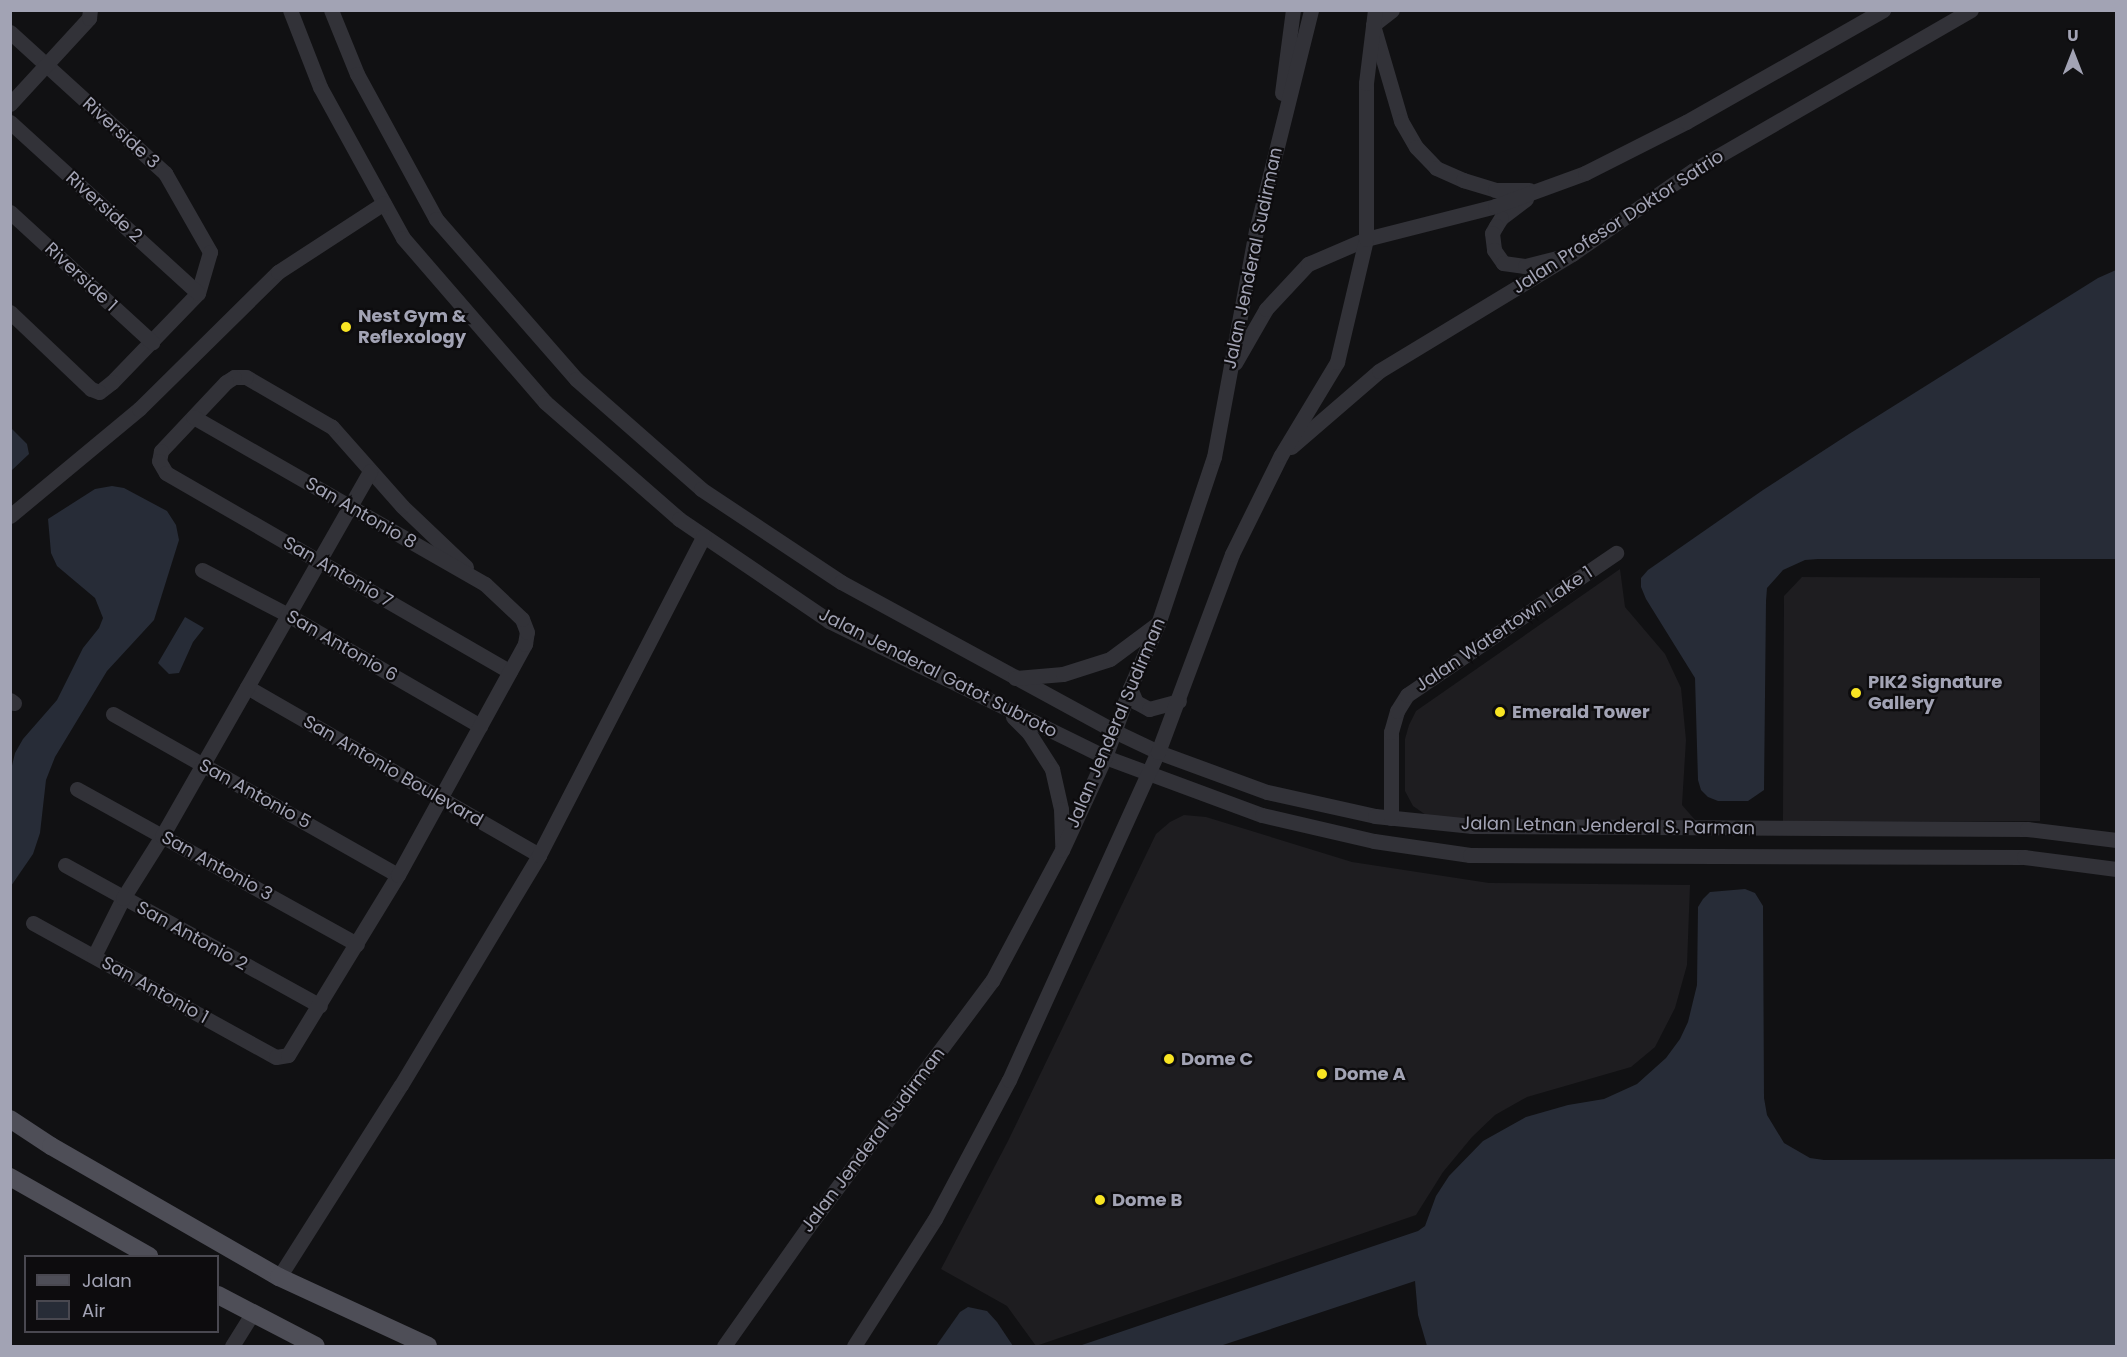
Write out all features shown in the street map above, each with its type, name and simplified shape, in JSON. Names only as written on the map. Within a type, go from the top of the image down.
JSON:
[{"type":"main road","points":[[10,1119],[51,1146],[279,1277],[428,1347]]},
{"type":"main road","points":[[10,1177],[146,1255]]},
{"type":"main road","points":[[219,1296],[316,1347]]},
{"type":"street","points":[[10,104],[89,18],[90,10]]},
{"type":"street","name":"Jalan Jenderal Gatot Subroto","points":[[290,10],[320,87],[403,238],[545,402],[679,519],[829,621],[1003,708],[1105,757],[1147,774]]},
{"type":"street","name":"Jalan Jenderal Gatot Subroto","points":[[330,10],[357,74],[436,219],[576,379],[701,489],[841,582],[1114,731]]},
{"type":"street","points":[[1270,176],[1293,10]]},
{"type":"street","name":"Jalan Jenderal Sudirman","points":[[725,1345],[810,1224],[992,981],[1062,850],[1105,757],[1130,688],[1158,624],[1214,457],[1256,231],[1311,10]]},
{"type":"street","points":[[1374,18],[1392,10]]},
{"type":"street","points":[[1228,374],[1266,309],[1308,264],[1366,238],[1495,206],[1585,173],[1686,122],[1883,10]]},
{"type":"street","name":"Jalan Profesor Doktor Satrio","points":[[1281,455],[1379,371],[1572,254],[1692,171],[1971,10]]},
{"type":"street","points":[[1374,18],[1401,121],[1416,147],[1436,168],[1495,190],[1538,190]]},
{"type":"street","points":[[854,1347],[935,1219],[999,1099],[1158,752],[1179,701],[1232,554],[1281,455],[1337,362],[1366,238],[1366,83],[1374,18]]},
{"type":"street","name":"Riverside 3","points":[[10,32],[165,173],[210,252],[198,293]]},
{"type":"street","name":"Riverside 2","points":[[10,122],[198,293]]},
{"type":"street","points":[[1538,190],[1502,218],[1492,233],[1494,250],[1503,263],[1525,266],[1572,254]]},
{"type":"street","points":[[10,516],[139,409],[278,272],[384,203]]},
{"type":"street","name":"Riverside 1","points":[[10,212],[152,342]]},
{"type":"street","points":[[10,312],[94,391],[104,390],[198,293]]},
{"type":"street","points":[[193,417],[226,382],[234,377],[246,376],[332,427],[402,506],[485,584]]},
{"type":"street","name":"San Antonio 7","points":[[193,417],[161,451],[159,461],[166,473],[510,672]]},
{"type":"street","name":"San Antonio 8","points":[[193,417],[485,584],[522,619],[527,632],[525,644],[510,672]]},
{"type":"street","points":[[94,956],[123,898],[162,836],[370,471]]},
{"type":"street","points":[[279,1277],[401,1085],[539,855],[704,536]]},
{"type":"street","name":"Jalan Watertown Lake 1","points":[[1391,818],[1391,732],[1396,711],[1407,695],[1616,553]]},
{"type":"street","name":"San Antonio 6","points":[[202,570],[288,615],[480,726]]},
{"type":"street","points":[[1015,678],[1063,674],[1110,659],[1158,624]]},
{"type":"street","points":[[320,1006],[398,875],[510,672]]},
{"type":"street","name":"San Antonio Boulevard","points":[[247,687],[539,855]]},
{"type":"street","points":[[1130,688],[1136,702],[1149,709],[1179,701]]},
{"type":"street","points":[[1003,708],[1029,733],[1052,770],[1061,809],[1062,850]]},
{"type":"street","name":"San Antonio 5","points":[[113,714],[398,875]]},
{"type":"street","name":"Jalan Letnan Jenderal S. Parman","points":[[1114,731],[1158,752],[1267,792],[1391,818],[1472,826],[2027,829],[2116,840]]},
{"type":"street","name":"Jalan Letnan Jenderal S. Parman","points":[[1147,774],[1262,815],[1374,841],[1470,855],[2024,857],[2116,869]]},
{"type":"street","name":"San Antonio 3","points":[[77,789],[357,944]]},
{"type":"street","name":"San Antonio 2","points":[[65,865],[320,1006]]},
{"type":"street","name":"San Antonio 1","points":[[33,923],[276,1057],[288,1055],[320,1006]]},
{"type":"street","points":[[232,1347],[252,1314]]},
{"type":"shaded area","points":[[1620,569],[1625,607],[1665,654],[1681,688],[1686,740],[1682,805],[1696,821],[1455,819],[1426,815],[1413,806],[1405,791],[1405,739],[1416,711]]},
{"type":"shaded area","points":[[1802,577],[2040,578],[2040,821],[1783,821],[1784,596]]},
{"type":"shaded area","points":[[1184,815],[1206,817],[1352,862],[1489,883],[1690,885],[1687,965],[1675,1008],[1655,1047],[1631,1067],[1527,1097],[1495,1115],[1472,1137],[1443,1172],[1416,1215],[1036,1346],[1007,1306],[941,1269],[1008,1141],[1156,834],[1170,822]]},
{"type":"water","points":[[2116,270],[2116,559],[1818,559],[1805,560],[1783,570],[1767,588],[1764,790],[1748,801],[1718,801],[1708,797],[1701,790],[1698,780],[1695,678],[1646,599],[1641,587],[1641,578],[1648,570],[1763,490],[1849,434],[2098,278]]},
{"type":"water","points":[[11,428],[27,444],[29,454],[11,471]]},
{"type":"water","points":[[112,486],[124,488],[167,511],[176,525],[179,540],[154,620],[107,671],[55,757],[46,780],[40,833],[33,854],[11,886],[10,774],[15,753],[23,739],[57,700],[83,648],[99,628],[103,618],[95,598],[57,566],[51,553],[48,519],[95,489]]},
{"type":"water","points":[[185,617],[204,628],[193,642],[179,673],[169,674],[158,663]]},
{"type":"water","points":[[1745,889],[1755,893],[1763,906],[1764,1098],[1767,1115],[1784,1143],[1810,1158],[1824,1160],[2116,1159],[2116,1346],[1427,1346],[1418,1315],[1415,1281],[1220,1346],[1079,1346],[1418,1231],[1425,1226],[1436,1196],[1449,1176],[1483,1141],[1526,1117],[1568,1105],[1604,1099],[1637,1084],[1666,1058],[1680,1039],[1688,1022],[1697,985],[1698,907],[1710,892]]},
{"type":"water","points":[[968,1307],[987,1311],[1013,1346],[936,1346],[960,1312]]},
{"type":"place","name":"Nest Gym & Reflexology","points":[[346,327]]},
{"type":"place","name":"PIK2 Signature Gallery","points":[[1856,693]]},
{"type":"place","name":"Emerald Tower","points":[[1500,712]]},
{"type":"place","name":"Dome C","points":[[1169,1059]]},
{"type":"place","name":"Dome A","points":[[1322,1074]]},
{"type":"place","name":"Dome B","points":[[1100,1200]]}]
